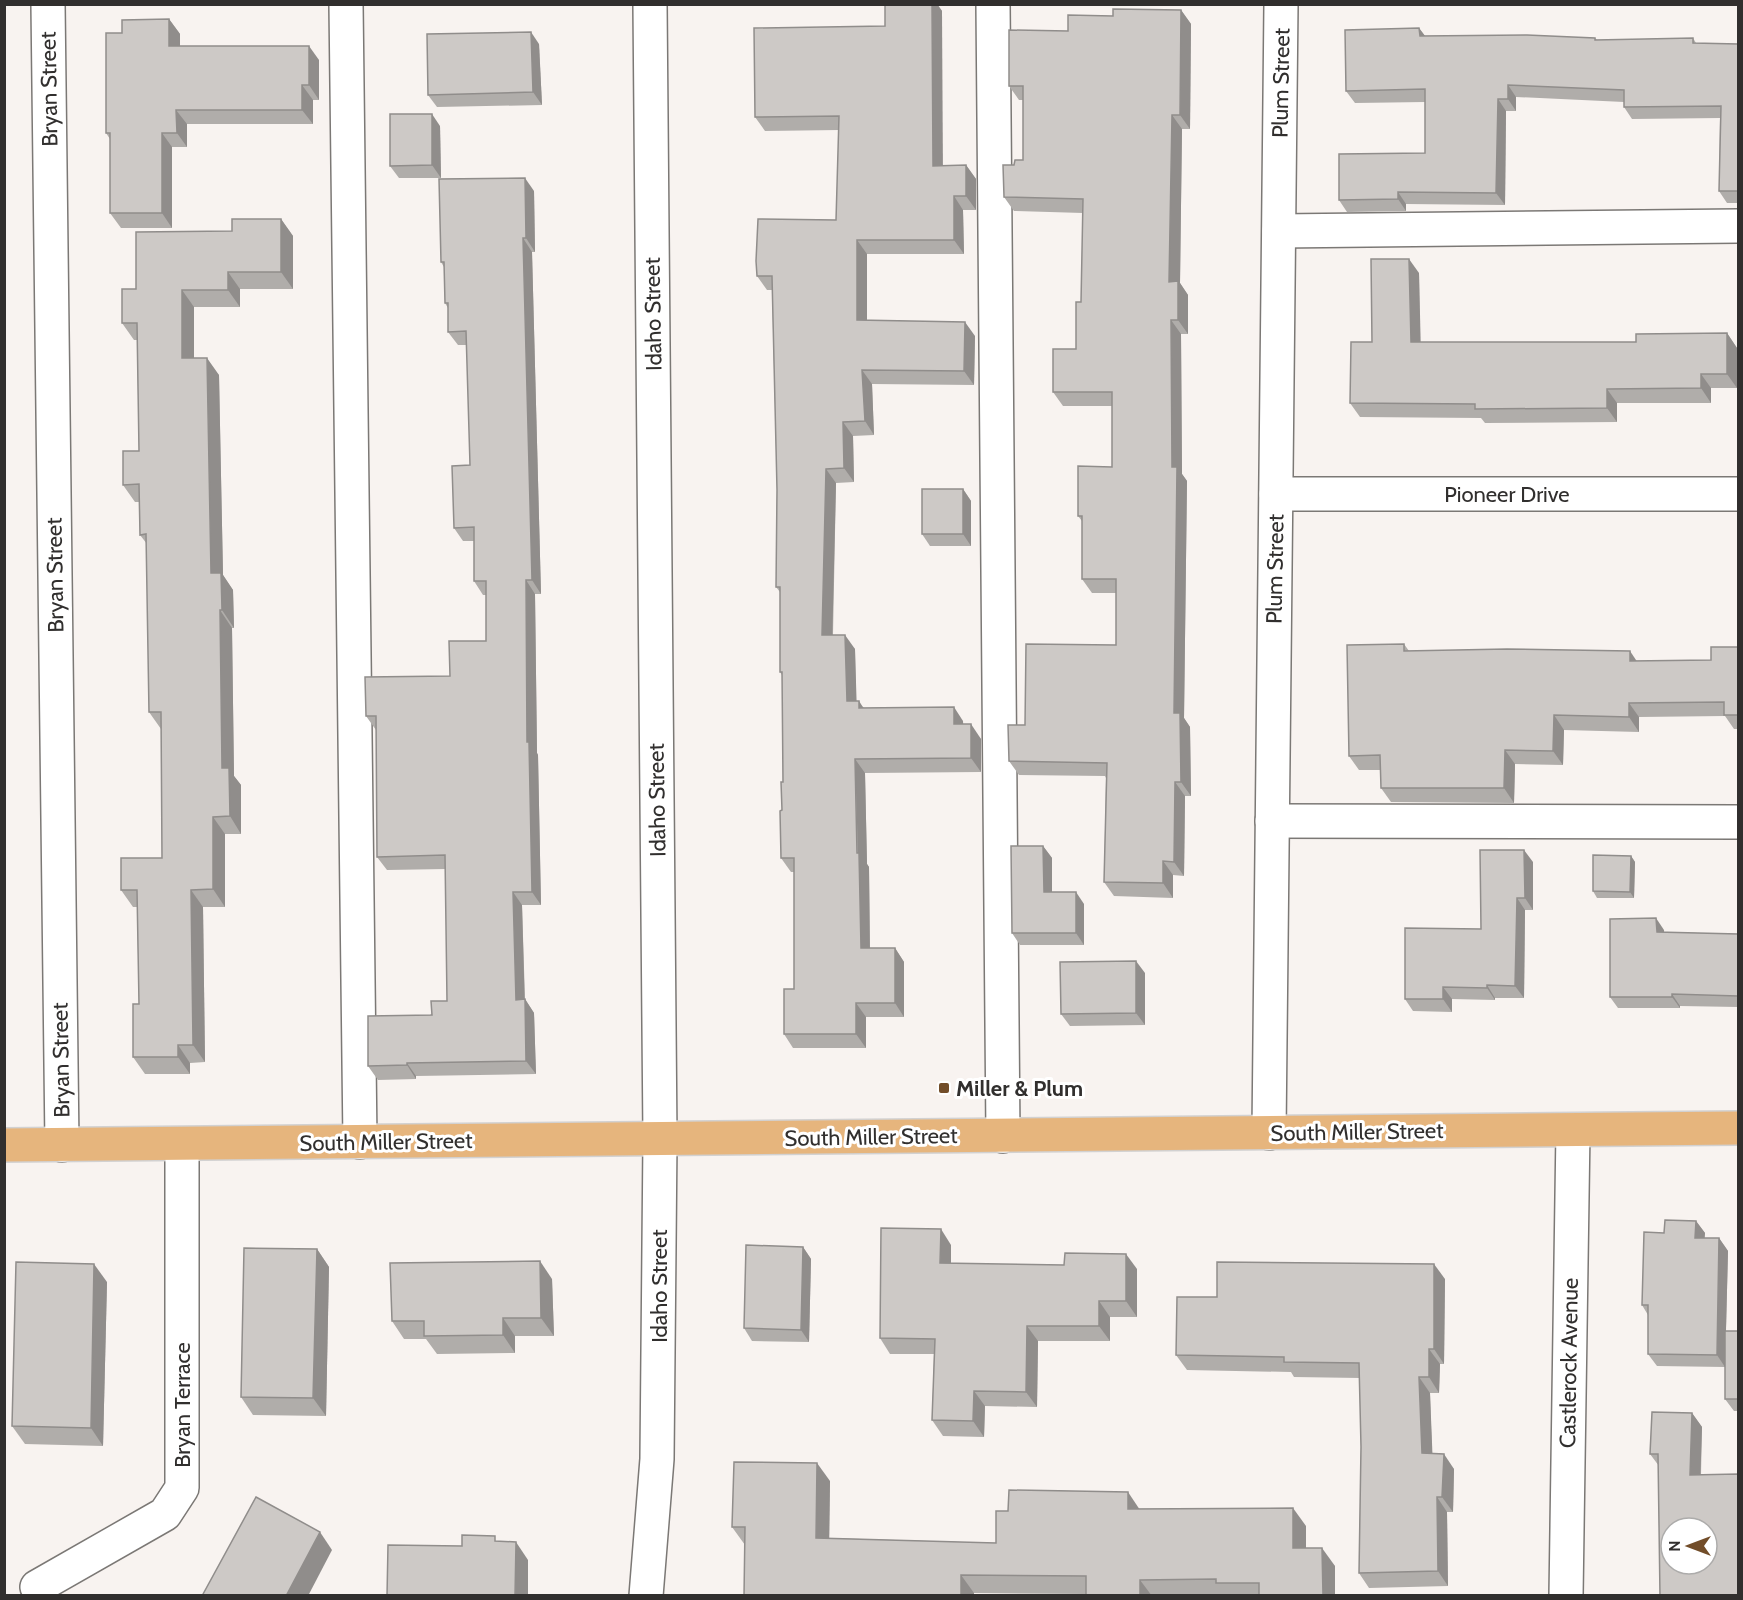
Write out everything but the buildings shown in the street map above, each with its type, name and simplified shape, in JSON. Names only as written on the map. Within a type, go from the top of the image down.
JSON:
[{"type":"main road","name":"South Miller Street","points":[[4,1145],[1738,1128]]},
{"type":"street","name":"Bryan Street","points":[[48,4],[62,1145]]},
{"type":"street","points":[[346,4],[360,1142]]},
{"type":"street","name":"Idaho Street","points":[[646,1596],[657,1459],[660,1139],[650,4]]},
{"type":"street","points":[[993,4],[1003,1136]]},
{"type":"street","name":"Plum Street","points":[[1269,1133],[1281,4]]},
{"type":"street","points":[[1279,231],[1738,226]]},
{"type":"street","name":"Pioneer Drive","points":[[1276,494],[1738,494]]},
{"type":"street","points":[[1272,821],[1738,822]]},
{"type":"street","name":"Castlerock Avenue","points":[[1566,1596],[1572,1130]]},
{"type":"street","name":"Bryan Terrace","points":[[37,1587],[165,1514],[182,1488],[182,1144]]},
{"type":"place","name":"Miller & Plum","points":[[944,1088]]}]
